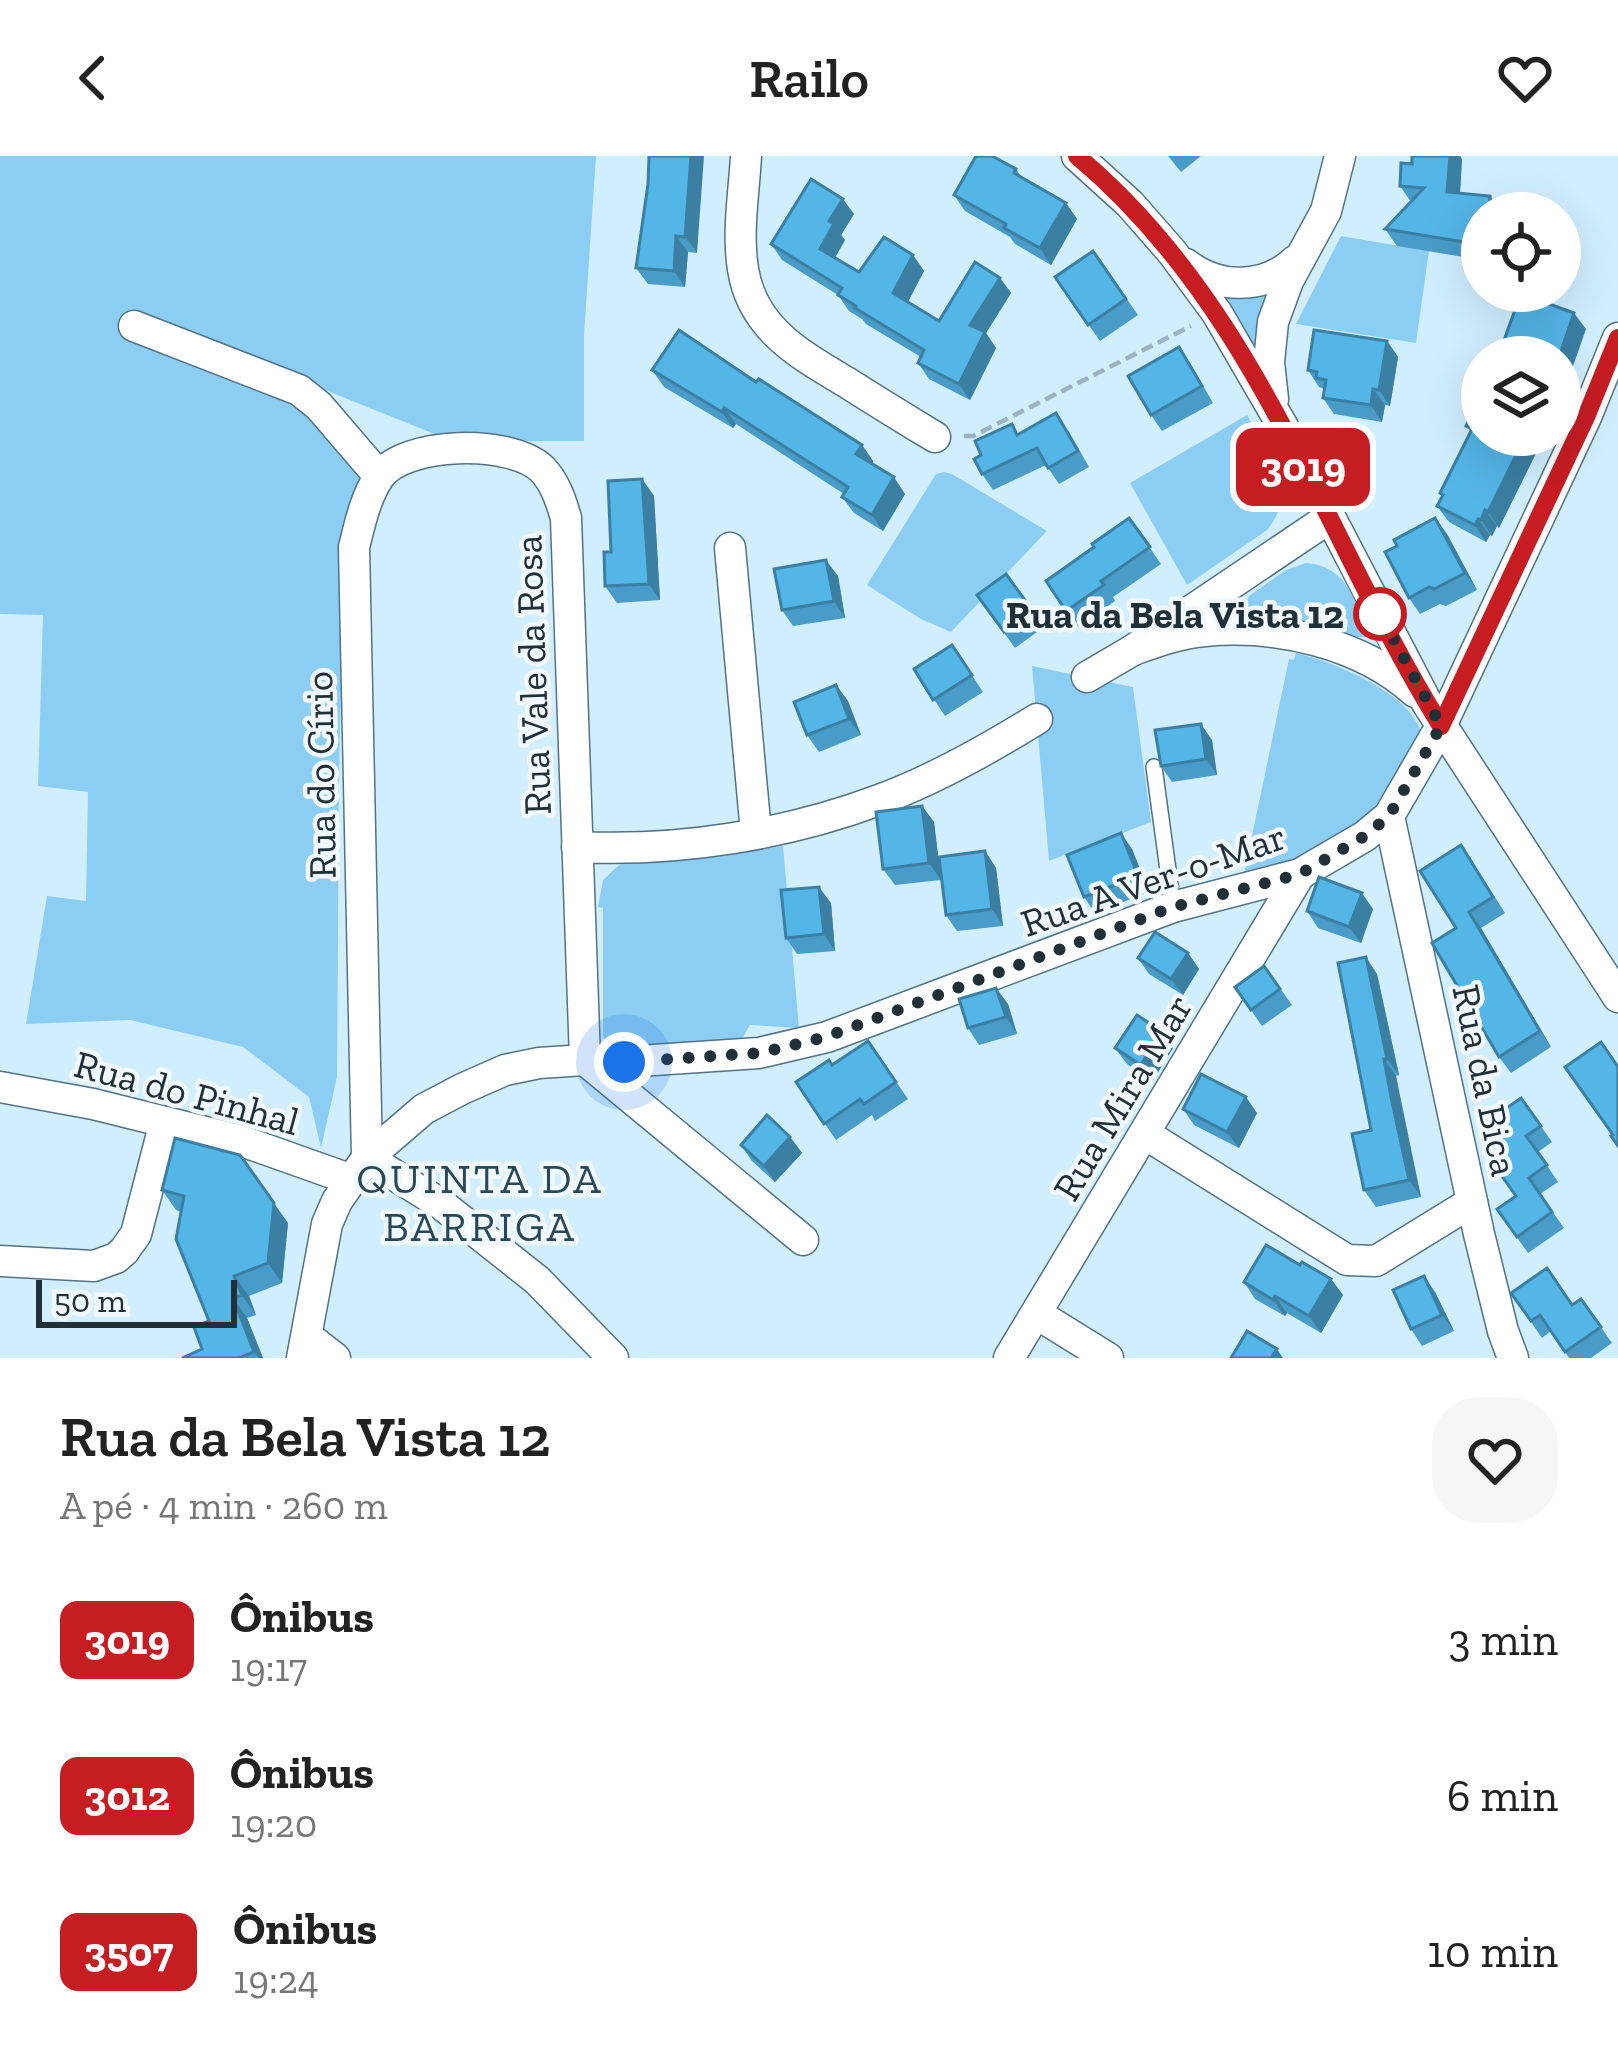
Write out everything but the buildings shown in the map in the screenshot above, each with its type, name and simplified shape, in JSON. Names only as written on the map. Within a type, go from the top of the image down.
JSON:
[{"type":"street","points":[[746,156],[740,243],[743,272],[751,301],[767,326],[789,347],[934,437]]},
{"type":"street","points":[[1077,156],[1130,204],[1217,313],[1282,425],[1434,714],[1618,997]]},
{"type":"street","points":[[1282,425],[1270,382],[1273,322],[1288,281],[1326,211],[1340,156]]},
{"type":"street","points":[[1172,252],[1212,279],[1248,283],[1279,274],[1307,248]]},
{"type":"street","points":[[134,326],[299,390],[319,406],[379,476]]},
{"type":"street","name":"Rua A Ver-o-Mar","points":[[360,1169],[424,1109],[505,1070],[538,1063],[760,1053],[826,1037],[1173,907],[1300,874],[1365,836],[1389,816],[1434,714],[1586,417],[1618,338]]},
{"type":"street","name":"Rua Vale da Rosa","points":[[379,476],[398,460],[437,450],[490,449],[521,455],[543,470],[559,494],[566,518],[585,1060]]},
{"type":"street","name":"Rua do Círio","points":[[305,1348],[327,1224],[360,1169],[354,547],[379,476]]},
{"type":"street","points":[[1087,677],[1329,518]]},
{"type":"street","points":[[730,548],[756,833]]},
{"type":"street","points":[[1132,650],[1205,631],[1293,635],[1375,663],[1403,682],[1434,714]]},
{"type":"street","points":[[577,847],[666,846],[816,820],[881,800],[968,759],[1036,719]]},
{"type":"street","name":"Rua da Bica","points":[[1389,816],[1472,1202],[1503,1331],[1514,1358]]},
{"type":"street","name":"Rua Mira Mar","points":[[1009,1358],[1300,874]]},
{"type":"street","points":[[585,1060],[803,1240]]},
{"type":"street","name":"Rua do Pinhal","points":[[0,1087],[93,1103],[360,1169],[441,1204],[537,1280],[613,1358]]},
{"type":"street","points":[[0,1262],[94,1266],[124,1252],[136,1234],[165,1122]]},
{"type":"street","points":[[1144,1134],[1347,1260],[1376,1261],[1472,1202]]},
{"type":"street","points":[[1037,1314],[1108,1358]]},
{"type":"street","points":[[305,1348],[335,1358]]},
{"type":"lane","points":[[1154,767],[1173,907]]},
{"type":"path","points":[[934,437],[973,436],[1217,313]]},
{"type":"shaded area","points":[[0,156],[596,156],[584,335],[584,441],[452,441],[128,311],[119,332],[305,402],[361,480],[344,524],[337,1077],[321,1148],[309,1097],[243,1047],[130,1020],[26,1024],[47,896],[86,901],[88,792],[38,786],[43,615],[0,614]]},
{"type":"shaded area","points":[[1341,236],[1429,251],[1416,343],[1296,324]]},
{"type":"shaded area","points":[[1272,290],[1258,351],[1222,294]]},
{"type":"shaded area","points":[[1247,415],[1278,471],[1281,500],[1277,515],[1267,530],[1187,585],[1130,483]]},
{"type":"shaded area","points":[[944,472],[1047,531],[951,632],[867,585],[936,474]]},
{"type":"shaded area","points":[[1306,563],[1330,570],[1346,584],[1370,626],[1367,637],[1250,611],[1249,596],[1286,570]]},
{"type":"shaded area","points":[[1296,653],[1348,671],[1385,691],[1412,715],[1420,729],[1410,753],[1362,820],[1286,867],[1244,874],[1289,659],[1294,660]]},
{"type":"shaded area","points":[[1032,666],[1133,687],[1151,822],[1049,861]]},
{"type":"shaded area","points":[[783,846],[799,1028],[750,1025],[736,1041],[611,1047],[603,1037],[603,908],[598,907],[603,880],[630,861],[721,856]]},
{"type":"bus line","name":"3019","points":[[1077,156],[1130,204],[1217,313],[1282,425],[1441,726],[1586,417],[1618,338]]},
{"type":"place","name":"Rua da Bela Vista 12","points":[[1380,614]]},
{"type":"district","name":"QUINTA DA BARRIGA","points":[[480,1202]]},
{"type":"route","points":[[624,1062],[760,1053],[826,1037],[1173,907],[1300,874],[1330,858],[1389,816],[1441,726],[1380,614]]}]
